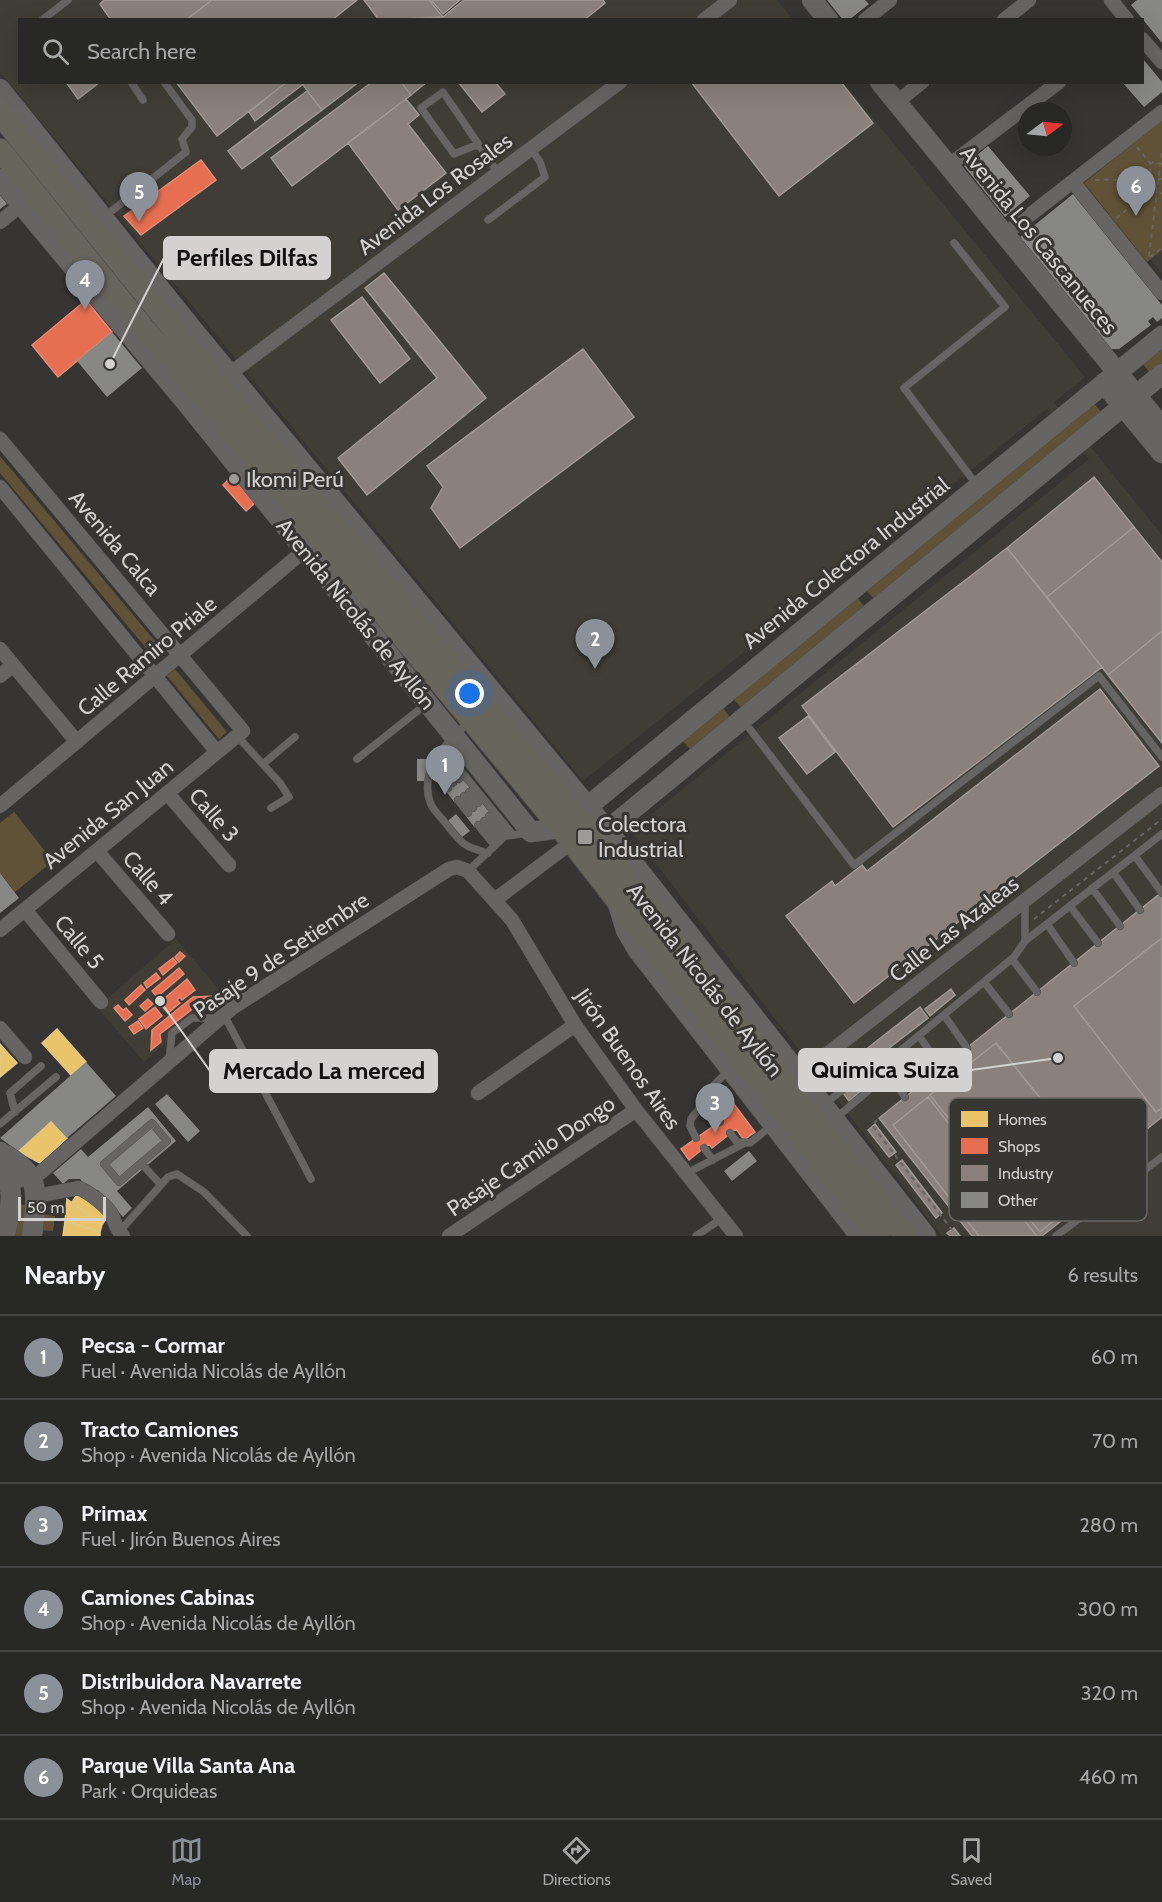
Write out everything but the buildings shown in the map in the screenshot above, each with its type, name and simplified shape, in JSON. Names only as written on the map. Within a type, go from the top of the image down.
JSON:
[{"type":"main road","points":[[812,0],[826,18]]},
{"type":"main road","name":"Avenida Los Cascanueces","points":[[881,84],[1004,235],[1130,401],[1162,453]]},
{"type":"main road","name":"Avenida Nicolás de Ayllón","points":[[0,89],[193,330],[210,390]]},
{"type":"main road","name":"Avenida Nicolás de Ayllón","points":[[0,114],[159,312],[312,543],[427,703],[441,754],[509,838]]},
{"type":"main road","name":"Avenida Nicolás de Ayllón","points":[[0,150],[28,198],[93,287],[210,390],[480,715],[583,831],[616,898],[735,1063],[783,1099],[905,1236]]},
{"type":"main road","name":"Avenida Nicolás de Ayllón","points":[[0,179],[28,198],[144,329],[210,390],[583,831],[783,1099],[879,1236]]},
{"type":"main road","points":[[93,287],[144,329]]},
{"type":"main road","points":[[159,312],[193,330]]},
{"type":"main road","name":"Avenida Colectora Industrial","points":[[583,831],[726,692],[1162,336]]},
{"type":"main road","points":[[509,838],[583,831],[745,718],[1162,374]]},
{"type":"main road","name":"Avenida Los Cascanueces","points":[[1130,401],[1162,427]]},
{"type":"main road","name":"Avenida Nicolás de Ayllón","points":[[312,543],[480,715]]},
{"type":"main road","points":[[859,583],[878,609]]},
{"type":"main road","points":[[726,692],[745,718]]},
{"type":"main road","points":[[783,1099],[860,1236]]},
{"type":"main road","name":"Avenida Nicolás de Ayllón","points":[[783,1099],[828,1112],[926,1236]]},
{"type":"main road","points":[[0,1152],[22,1164],[31,1176],[37,1196],[32,1236]]},
{"type":"main road","points":[[2,1236],[11,1194],[5,1177]]},
{"type":"street","points":[[707,18],[730,0]]},
{"type":"street","points":[[868,18],[890,0]]},
{"type":"street","points":[[1006,18],[1029,0]]},
{"type":"street","points":[[1111,0],[1125,18]]},
{"type":"street","points":[[1144,40],[1162,62]]},
{"type":"street","name":"Avenida Los Rosales","points":[[210,390],[617,84]]},
{"type":"street","points":[[896,103],[920,84]]},
{"type":"street","points":[[948,166],[1056,84]]},
{"type":"street","points":[[1004,235],[1162,112]]},
{"type":"street","points":[[1073,182],[1162,292]]},
{"type":"street","points":[[0,222],[28,198]]},
{"type":"street","name":"Avenida Calca","points":[[0,439],[182,656],[240,733]]},
{"type":"street","points":[[0,487],[217,752]]},
{"type":"street","name":"Calle Ramiro Priale","points":[[0,806],[182,656],[312,543]]},
{"type":"street","points":[[0,649],[77,742]]},
{"type":"street","points":[[0,676],[13,665]]},
{"type":"street","name":"Avenida San Juan","points":[[0,930],[240,733]]},
{"type":"street","name":"Calle 3","points":[[167,793],[229,865]]},
{"type":"street","name":"Calle Las Azaleas","points":[[783,1099],[1025,901],[1162,794]]},
{"type":"street","points":[[468,871],[496,899],[583,831]]},
{"type":"street","name":"Calle 4","points":[[96,851],[168,934]]},
{"type":"street","name":"Pasaje 9 de Setiembre","points":[[5,1177],[31,1176],[46,1167],[222,1016],[449,869],[457,867],[468,871]]},
{"type":"street","name":"Jirón Buenos Aires","points":[[496,899],[512,920],[574,1025],[636,1110],[736,1236]]},
{"type":"street","name":"Calle 5","points":[[25,910],[101,1002]]},
{"type":"street","points":[[478,1093],[574,1025]]},
{"type":"street","points":[[0,1028],[25,1057]]},
{"type":"street","name":"Pasaje Camilo Dongo","points":[[449,1236],[636,1110]]},
{"type":"street","points":[[37,1196],[78,1188],[85,1190],[111,1214],[113,1224],[121,1234]]},
{"type":"lane","points":[[45,18],[68,0]]},
{"type":"lane","points":[[132,84],[143,100]]},
{"type":"lane","points":[[104,217],[186,152],[182,139],[192,127],[192,120],[165,84]]},
{"type":"lane","points":[[476,145],[454,154],[421,108],[443,92],[476,139],[476,145],[498,173]]},
{"type":"lane","points":[[488,220],[545,177],[540,162],[531,149]]},
{"type":"lane","points":[[954,243],[1005,307],[904,388],[978,486]]},
{"type":"lane","points":[[745,718],[854,865],[1099,676],[1162,757]]},
{"type":"lane","points":[[357,759],[427,703]]},
{"type":"lane","points":[[480,715],[441,754],[431,805],[463,845],[488,853]]},
{"type":"lane","points":[[240,733],[289,797],[271,808]]},
{"type":"lane","points":[[263,764],[295,736]]},
{"type":"lane","points":[[441,754],[453,783]]},
{"type":"lane","points":[[473,808],[464,796],[473,808]]},
{"type":"lane","points":[[509,838],[484,821],[509,838]]},
{"type":"lane","points":[[1025,941],[1162,834]]},
{"type":"lane","points":[[468,871],[509,838]]},
{"type":"lane","points":[[1135,855],[1162,892]]},
{"type":"lane","points":[[1113,873],[1140,910]]},
{"type":"lane","points":[[1092,888],[1120,926]]},
{"type":"lane","points":[[828,1112],[870,1089],[883,1065],[1021,950],[1025,941],[1025,901]]},
{"type":"lane","points":[[1070,906],[1098,944]]},
{"type":"lane","points":[[1047,924],[1074,963]]},
{"type":"lane","points":[[1012,959],[1037,992]]},
{"type":"lane","points":[[984,982],[1009,1014]]},
{"type":"lane","points":[[944,1015],[967,1048]]},
{"type":"lane","points":[[222,1016],[311,1179]]},
{"type":"lane","points":[[919,1036],[942,1068]]},
{"type":"lane","points":[[901,1050],[924,1082]]},
{"type":"lane","points":[[696,1138],[690,1126],[691,1119],[706,1100],[708,1091],[735,1063]]},
{"type":"lane","points":[[828,1112],[875,1063],[883,1065],[905,1097]]},
{"type":"lane","points":[[15,1112],[10,1093],[41,1066]]},
{"type":"lane","points":[[0,1124],[56,1077]]},
{"type":"lane","points":[[686,1174],[743,1144],[750,1143],[783,1099]]},
{"type":"lane","points":[[706,1100],[720,1122]]},
{"type":"lane","points":[[152,1123],[167,1141],[141,1163],[119,1182],[104,1164],[152,1123]]},
{"type":"lane","points":[[730,1134],[743,1144]]},
{"type":"lane","points":[[704,1148],[713,1160]]},
{"type":"lane","points":[[1147,1168],[1162,1157]]},
{"type":"lane","points":[[141,1163],[161,1185]]},
{"type":"lane","points":[[121,1234],[161,1185],[173,1175],[181,1174],[204,1192],[247,1236]]},
{"type":"lane","points":[[696,1236],[721,1219]]},
{"type":"lane","points":[[1056,1236],[1076,1221]]},
{"type":"path","points":[[1128,151],[1136,145],[1150,163],[1151,179],[1156,190],[1162,194]]},
{"type":"path","points":[[1149,259],[1162,150]]},
{"type":"path","points":[[1150,163],[1161,164]]},
{"type":"path","points":[[1088,183],[1099,175]]},
{"type":"path","points":[[1092,180],[1160,179]]},
{"type":"path","points":[[1109,209],[1116,218],[1156,190]]},
{"type":"path","points":[[1149,259],[1162,248]]},
{"type":"path","points":[[1142,251],[1149,259]]},
{"type":"path","points":[[1030,923],[1162,819]]},
{"type":"path","points":[[877,1120],[872,1125],[952,1230]]},
{"type":"shaded area","points":[[0,0],[777,0],[792,18],[18,18],[18,84],[845,84],[1085,377],[1054,402],[1162,535],[1162,1236],[942,1236],[631,831],[1089,459],[1047,409],[583,781],[0,72]]},
{"type":"shaded area","points":[[1162,120],[1162,250],[1147,262],[1084,183]]},
{"type":"shaded area","points":[[1162,250],[1162,274],[1150,259]]},
{"type":"shaded area","points":[[1162,344],[1162,364],[1151,374],[1141,362]]},
{"type":"shaded area","points":[[1092,401],[1102,413],[874,599],[865,589]]},
{"type":"shaded area","points":[[0,456],[165,653],[156,660],[0,473]]},
{"type":"shaded area","points":[[856,596],[864,606],[862,609],[741,707],[733,699]]},
{"type":"shaded area","points":[[175,669],[227,732],[219,739],[167,676]]},
{"type":"shaded area","points":[[722,707],[729,716],[727,719],[690,749],[680,738]]},
{"type":"shaded area","points":[[14,812],[53,861],[15,892],[0,873],[0,823]]},
{"type":"shaded area","points":[[176,939],[223,994],[144,1062],[97,1007]]},
{"type":"shaded area","points":[[19,1204],[29,1206],[25,1236],[14,1236]]},
{"type":"shaded area","points":[[43,1214],[55,1216],[53,1231],[41,1230]]},
{"type":"place","name":"Parque Villa Santa Ana","points":[[1136,216]]},
{"type":"place","name":"Distribuidora Navarrete","points":[[139,222]]},
{"type":"place","name":"Camiones Cabinas","points":[[85,310]]},
{"type":"place","name":"Perfiles Dilfas","points":[[110,364]]},
{"type":"place","name":"Ikomi Perú","points":[[234,479]]},
{"type":"place","name":"Tracto Camiones","points":[[595,669]]},
{"type":"place","name":"Pecsa - Cormar","points":[[445,795]]},
{"type":"place","name":"Colectora Industrial","points":[[585,837]]},
{"type":"place","name":"Mercado La merced","points":[[160,1001]]},
{"type":"place","name":"Quimica Suiza","points":[[1058,1058]]},
{"type":"place","name":"Primax","points":[[715,1133]]}]
